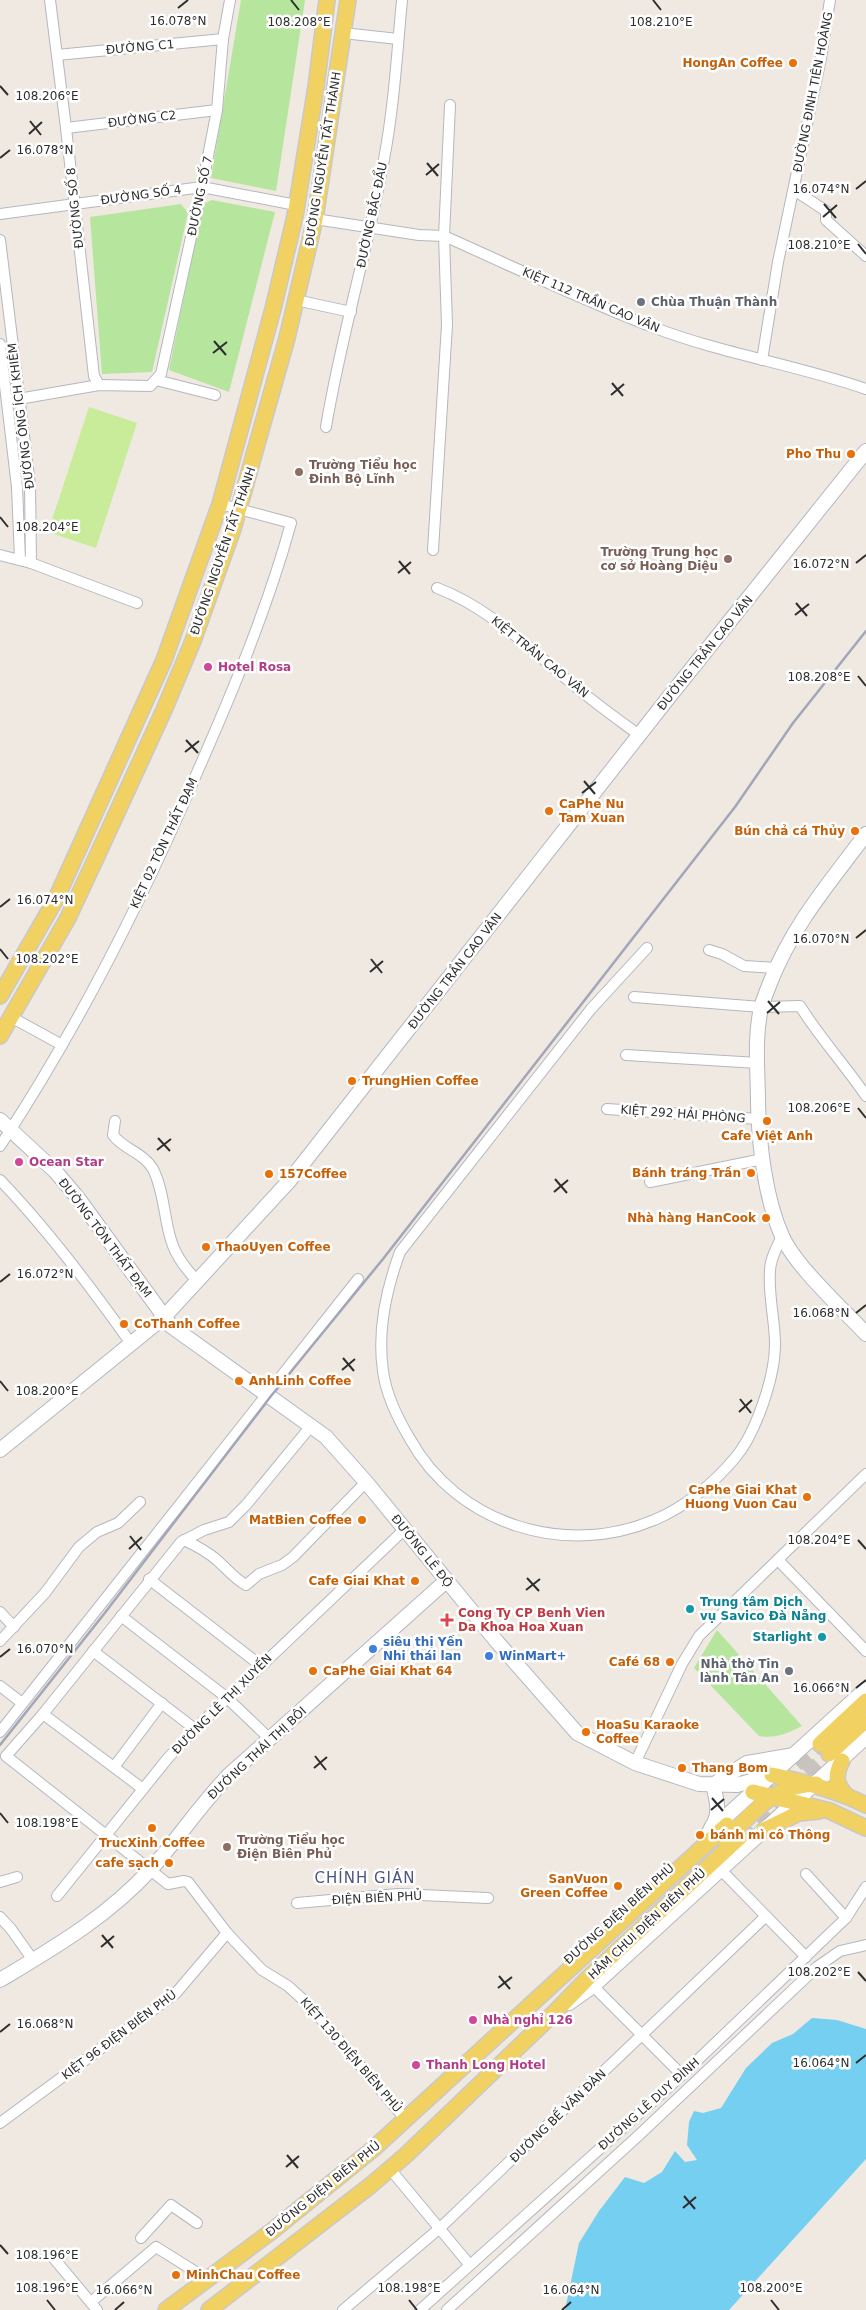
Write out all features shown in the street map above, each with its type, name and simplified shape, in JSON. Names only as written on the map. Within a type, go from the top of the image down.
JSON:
[{"type":"main road","name":"ĐƯỜNG NGUYỄN TẤT THÀNH","points":[[0,996],[56,898],[164,660],[220,504],[296,211],[316,86],[327,0]]},
{"type":"main road","name":"ĐƯỜNG NGUYỄN TẤT THÀNH","points":[[0,1036],[68,918],[164,710],[193,641],[240,509],[296,300],[315,219],[348,0]]},
{"type":"main road","points":[[296,211],[315,219]]},
{"type":"main road","points":[[107,784],[126,791]]},
{"type":"main road","points":[[846,1795],[841,1789],[830,1753],[866,1701]]},
{"type":"main road","points":[[830,1753],[866,1720]]},
{"type":"main road","points":[[772,1774],[816,1784],[866,1805]]},
{"type":"main road","points":[[552,1984],[580,1972],[772,1796],[789,1787],[816,1784]]},
{"type":"main road","points":[[753,1792],[830,1811],[866,1828]]},
{"type":"main road","points":[[764,1830],[799,1813],[830,1811]]},
{"type":"main road","name":"HẦM CHUI ĐIỆN BIÊN PHỦ","points":[[552,1984],[727,1825]]},
{"type":"main road","name":"HẦM CHUI ĐIỆN BIÊN PHỦ","points":[[556,2012],[588,1978],[740,1837]]},
{"type":"main road","name":"ĐƯỜNG ĐIỆN BIÊN PHỦ","points":[[166,2310],[272,2231],[373,2149],[552,1984]]},
{"type":"main road","name":"ĐƯỜNG ĐIỆN BIÊN PHỦ","points":[[210,2310],[390,2169],[556,2012]]},
{"type":"main road","points":[[373,2149],[390,2169]]},
{"type":"street","name":"ĐƯỜNG SỐ 8","points":[[50,0],[94,376],[99,385]]},
{"type":"street","name":"ĐƯỜNG SỐ 7","points":[[153,383],[162,370],[202,187],[217,110],[230,0]]},
{"type":"street","name":"ĐƯỜNG BẮC ĐẨU","points":[[326,427],[335,378],[385,156],[402,0]]},
{"type":"street","name":"ĐƯỜNG ĐINH TIÊN HOÀNG","points":[[762,360],[778,262],[821,58],[830,0]]},
{"type":"street","points":[[343,33],[398,39]]},
{"type":"street","name":"ĐƯỜNG C1","points":[[57,55],[224,39]]},
{"type":"street","points":[[433,550],[447,325],[444,236],[450,105]]},
{"type":"street","name":"ĐƯỜNG C2","points":[[66,128],[217,110]]},
{"type":"street","name":"ĐƯỜNG SỐ 4","points":[[75,204],[202,187],[296,211]]},
{"type":"street","points":[[794,190],[826,211],[826,220],[866,256]]},
{"type":"street","points":[[0,214],[75,204]]},
{"type":"street","name":"KIỆT 112 TRẦN CAO VÂN","points":[[315,219],[444,236],[655,328],[762,360],[839,380],[866,390]]},
{"type":"street","name":"ĐƯỜNG ÔNG ÍCH KHIÊM","points":[[0,240],[30,485],[31,563]]},
{"type":"street","points":[[296,300],[351,312]]},
{"type":"street","name":"ĐƯỜNG ÔNG ÍCH KHIÊM","points":[[0,344],[17,488],[20,559]]},
{"type":"street","points":[[7,401],[99,385],[153,383],[216,395]]},
{"type":"street","name":"ĐƯỜNG TRẦN CAO VÂN","points":[[0,1450],[132,1345],[164,1317],[290,1180],[866,451]]},
{"type":"street","points":[[220,504],[240,509]]},
{"type":"street","name":"KIỆT 02 TÔN THẤT ĐẠM","points":[[0,1146],[62,1045],[104,966],[176,822],[233,692],[278,568],[291,524],[240,509]]},
{"type":"street","points":[[0,555],[20,559],[137,603]]},
{"type":"street","name":"KIỆT TRẦN CAO VÂN","points":[[436,588],[456,595],[482,609],[586,696],[640,735]]},
{"type":"street","points":[[866,834],[807,912],[786,946],[761,1007],[757,1046],[759,1119],[763,1159],[772,1203],[782,1236],[802,1264],[866,1334]]},
{"type":"street","points":[[647,948],[591,1009],[400,1252],[386,1294],[382,1312],[381,1334],[383,1372],[398,1416],[416,1449],[439,1479],[471,1505],[501,1520],[542,1533],[570,1535],[614,1532],[655,1520],[683,1503],[723,1470],[741,1449],[759,1414],[774,1356],[770,1270],[782,1236]]},
{"type":"street","points":[[709,950],[722,954],[744,966],[776,968]]},
{"type":"street","points":[[634,997],[761,1007],[800,1006],[814,1030],[848,1069],[866,1096]]},
{"type":"street","points":[[11,1017],[62,1045]]},
{"type":"street","points":[[626,1055],[758,1064]]},
{"type":"street","name":"KIỆT 292 HẢI PHÒNG","points":[[607,1109],[759,1119]]},
{"type":"street","name":"ĐƯỜNG TÔN THẤT ĐẠM","points":[[0,1120],[54,1171],[78,1198],[164,1317]]},
{"type":"street","points":[[116,1121],[113,1135],[118,1142],[145,1159],[153,1169],[162,1196],[171,1242],[179,1258],[198,1282]]},
{"type":"street","points":[[650,1182],[763,1159]]},
{"type":"street","points":[[0,1180],[34,1215],[78,1270],[132,1345]]},
{"type":"street","points":[[0,1732],[358,1279]]},
{"type":"street","name":"ĐƯỜNG LÊ ĐỘ","points":[[164,1317],[171,1326],[326,1437],[366,1482],[446,1581],[577,1734],[635,1763],[685,1781],[713,1785],[737,1785],[772,1774]]},
{"type":"street","points":[[151,1869],[6,1756],[43,1714],[149,1579],[184,1540],[204,1530],[229,1522],[246,1505],[311,1426]]},
{"type":"street","points":[[635,1763],[682,1664],[699,1636],[866,1474]]},
{"type":"street","points":[[184,1540],[202,1548],[235,1579],[246,1585],[259,1574],[282,1565],[293,1557],[366,1482]]},
{"type":"street","points":[[0,1641],[45,1593],[79,1547],[106,1526],[118,1523],[140,1502]]},
{"type":"street","name":"ĐƯỜNG LÊ THỊ XUYẾN","points":[[57,1896],[168,1758],[195,1728],[404,1529]]},
{"type":"street","points":[[778,1560],[866,1651]]},
{"type":"street","points":[[149,1579],[260,1665]]},
{"type":"street","name":"ĐƯỜNG THÁI THỊ BÔI","points":[[0,1980],[85,1928],[102,1915],[151,1869],[207,1798],[446,1581]]},
{"type":"street","points":[[0,1612],[14,1627]]},
{"type":"street","points":[[121,1616],[226,1697],[270,1739]]},
{"type":"street","points":[[93,1651],[195,1728]]},
{"type":"street","points":[[0,1686],[22,1704]]},
{"type":"street","name":"ĐƯỜNG ĐIỆN BIÊN PHỦ","points":[[552,1984],[562,1966],[866,1689]]},
{"type":"street","points":[[114,1767],[162,1704]]},
{"type":"street","points":[[43,1714],[143,1789]]},
{"type":"street","name":"ĐƯỜNG ĐIỆN BIÊN PHỦ","points":[[556,2012],[593,1986],[720,1869],[797,1802],[816,1784],[830,1753],[866,1738]]},
{"type":"street","points":[[707,1834],[717,1816],[717,1800],[713,1785],[747,1763],[794,1755]]},
{"type":"street","name":"ĐƯỜNG LÊ ĐỘ","points":[[737,1785],[753,1792]]},
{"type":"street","name":"KIỆT 130 ĐIỆN BIÊN PHỦ","points":[[151,1869],[168,1884],[188,1882],[227,1934],[262,1970],[288,1986],[310,2006],[406,2120]]},
{"type":"street","points":[[720,1869],[806,1957]]},
{"type":"street","points":[[806,1874],[846,1918]]},
{"type":"street","points":[[0,1882],[17,1877]]},
{"type":"street","name":"ĐƯỜNG LÊ DUY ĐÌNH","points":[[420,2310],[469,2264],[682,2075],[846,1918],[866,1887]]},
{"type":"street","name":"ĐIỆN BIÊN PHỦ","points":[[296,1903],[398,1894],[488,1898]]},
{"type":"street","name":"ĐƯỜNG BẾ VĂN ĐÀN","points":[[343,2310],[440,2228],[766,1916]]},
{"type":"street","points":[[0,1917],[33,1960]]},
{"type":"street","name":"KIỆT 96 ĐIỆN BIÊN PHỦ","points":[[0,2123],[176,1993],[227,1934]]},
{"type":"street","points":[[447,2310],[638,2136],[817,1967],[840,1951],[866,1944]]},
{"type":"street","points":[[593,1986],[682,2075]]},
{"type":"street","points":[[390,2169],[469,2264]]},
{"type":"street","points":[[141,2238],[171,2205],[197,2223]]},
{"type":"street","points":[[51,2255],[94,2306],[156,2247],[207,2280]]},
{"type":"green space","points":[[241,0],[305,0],[276,191],[211,178]]},
{"type":"green space","points":[[212,200],[275,212],[229,392],[169,370],[203,204]]},
{"type":"green space","points":[[181,204],[188,213],[152,372],[102,374],[90,217]]},
{"type":"green space","points":[[89,407],[137,423],[96,548],[48,532]]},
{"type":"green space","points":[[717,1630],[802,1726],[781,1735],[759,1736],[694,1668]]},
{"type":"water","points":[[812,2018],[837,2020],[866,2029],[866,2159],[729,2310],[565,2310],[579,2243],[599,2211],[625,2177],[644,2183],[662,2172],[675,2151],[685,2162],[697,2160],[687,2145],[689,2122],[694,2111],[703,2113],[721,2108],[746,2068],[772,2043],[793,2034]]},
{"type":"tunnel","points":[[727,1825],[820,1744]]},
{"type":"tunnel","points":[[740,1837],[829,1754]]},
{"type":"railway","points":[[0,1745],[104,1614],[271,1396],[383,1259],[735,807],[793,723],[866,631]]},
{"type":"place","name":"HongAn Coffee","points":[[793,63]]},
{"type":"place","name":"Chùa Thuận Thành","points":[[641,302]]},
{"type":"place","name":"Pho Thu","points":[[851,454]]},
{"type":"place","name":"Trường Tiểu học Đinh Bộ Lĩnh","points":[[299,472]]},
{"type":"place","name":"Trường Trung học cơ sở Hoàng Diệu","points":[[728,559]]},
{"type":"place","name":"Hotel Rosa","points":[[208,667]]},
{"type":"place","name":"CaPhe Nu Tam Xuan","points":[[549,811]]},
{"type":"place","name":"Bún chả cá Thủy","points":[[855,831]]},
{"type":"place","name":"TrungHien Coffee","points":[[352,1081]]},
{"type":"place","name":"Cafe Việt Anh","points":[[767,1121]]},
{"type":"place","name":"Ocean Star","points":[[19,1162]]},
{"type":"place","name":"Bánh tráng Trần","points":[[751,1173]]},
{"type":"place","name":"157Coffee","points":[[269,1174]]},
{"type":"place","name":"Nhà hàng HanCook","points":[[766,1218]]},
{"type":"place","name":"ThaoUyen Coffee","points":[[206,1247]]},
{"type":"place","name":"CoThanh Coffee","points":[[124,1324]]},
{"type":"place","name":"AnhLinh Coffee","points":[[239,1381]]},
{"type":"place","name":"CaPhe Giai Khat Huong Vuon Cau","points":[[807,1497]]},
{"type":"place","name":"MatBien Coffee","points":[[362,1520]]},
{"type":"place","name":"Cafe Giai Khat","points":[[415,1581]]},
{"type":"place","name":"Trung tâm Dịch vụ Savico Đà Nẵng","points":[[690,1609]]},
{"type":"place","name":"Cong Ty CP Benh Vien Da Khoa Hoa Xuan","points":[[447,1620]]},
{"type":"place","name":"Starlight","points":[[822,1637]]},
{"type":"place","name":"siêu thị Yến Nhi thái lan","points":[[373,1649]]},
{"type":"place","name":"WinMart+","points":[[489,1656]]},
{"type":"place","name":"Café 68","points":[[670,1662]]},
{"type":"place","name":"CaPhe Giai Khat 64","points":[[313,1671]]},
{"type":"place","name":"Nhà thờ Tin lành Tân An","points":[[789,1671]]},
{"type":"place","name":"HoaSu Karaoke Coffee","points":[[586,1732]]},
{"type":"place","name":"Thang Bom","points":[[682,1768]]},
{"type":"place","name":"TrucXinh Coffee","points":[[152,1828]]},
{"type":"place","name":"bánh mì cô Thông","points":[[700,1835]]},
{"type":"place","name":"Trường Tiểu học Điện Biên Phủ","points":[[227,1847]]},
{"type":"place","name":"cafe sạch","points":[[169,1863]]},
{"type":"place","name":"SanVuon Green Coffee","points":[[618,1886]]},
{"type":"place","name":"Nhà nghỉ 126","points":[[473,2020]]},
{"type":"place","name":"Thanh Long Hotel","points":[[416,2065]]},
{"type":"place","name":"MinhChau Coffee","points":[[176,2275]]},
{"type":"district","name":"CHÍNH GIÁN","points":[[365,1878]]}]
